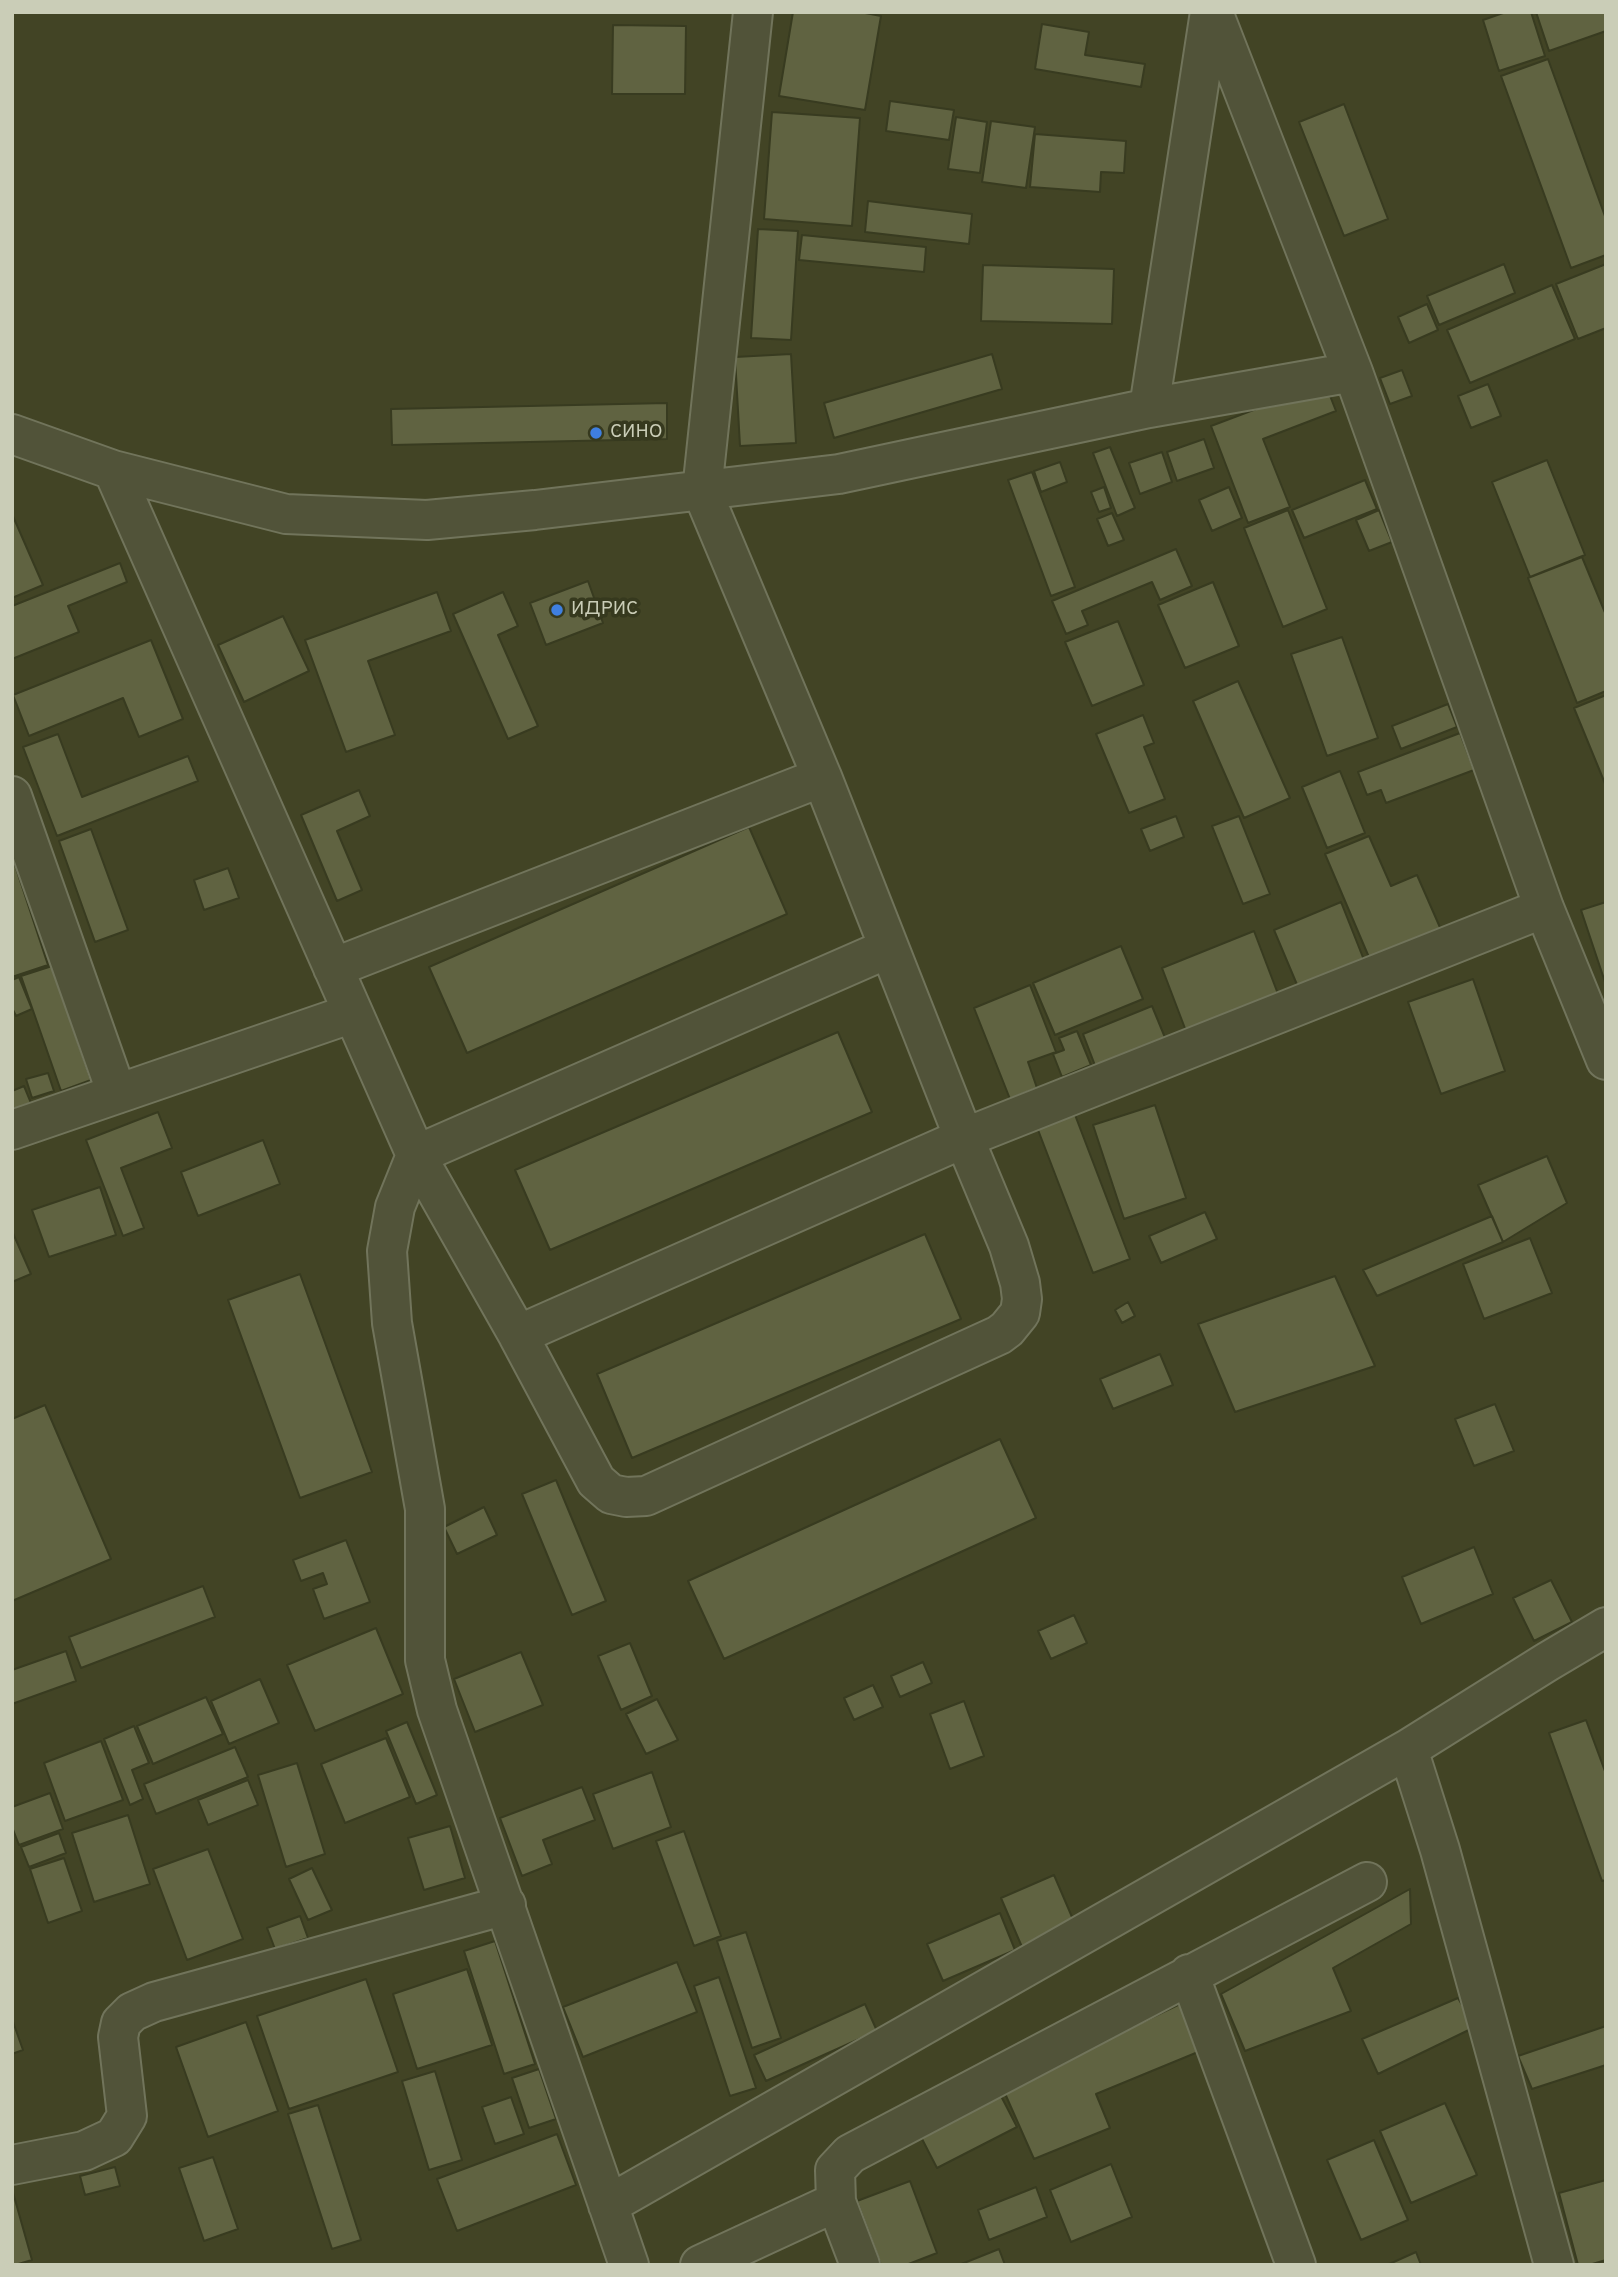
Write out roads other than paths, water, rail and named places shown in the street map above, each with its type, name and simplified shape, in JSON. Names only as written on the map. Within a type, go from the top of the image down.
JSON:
[{"type":"street","points":[[113,470],[416,1155],[518,1335],[596,1481],[611,1494],[626,1497],[646,1496],[999,1335],[1020,1313],[1022,1299],[1009,1246],[822,777],[702,491],[753,12]]},
{"type":"street","points":[[1149,408],[1211,12]]},
{"type":"street","points":[[1211,12],[1353,372],[1544,908],[1606,1060]]},
{"type":"street","points":[[12,434],[113,470],[286,514],[427,520],[839,474],[1149,408],[1353,372]]},
{"type":"street","points":[[333,968],[822,777]]},
{"type":"street","points":[[12,796],[117,1094]]},
{"type":"street","points":[[518,1335],[964,1138],[1544,908]]},
{"type":"street","points":[[629,2265],[437,1710],[425,1660],[425,1509],[392,1323],[387,1251],[395,1207],[416,1155],[889,948]]},
{"type":"street","points":[[12,1130],[353,1013]]},
{"type":"street","points":[[608,2204],[1408,1749],[1606,1627]]},
{"type":"street","points":[[1408,1749],[1440,1850],[1554,2265]]},
{"type":"street","points":[[860,2265],[836,2202],[835,2170],[850,2154],[1367,1882]]},
{"type":"street","points":[[12,2165],[84,2151],[114,2137],[127,2116],[118,2037],[121,2023],[132,2012],[153,2002],[506,1905]]},
{"type":"street","points":[[1189,1974],[1296,2265]]},
{"type":"street","points":[[700,2265],[836,2202]]},
{"type":"place","name":"СИНО","points":[[596,433]]},
{"type":"place","name":"ИДРИС","points":[[557,610]]}]
